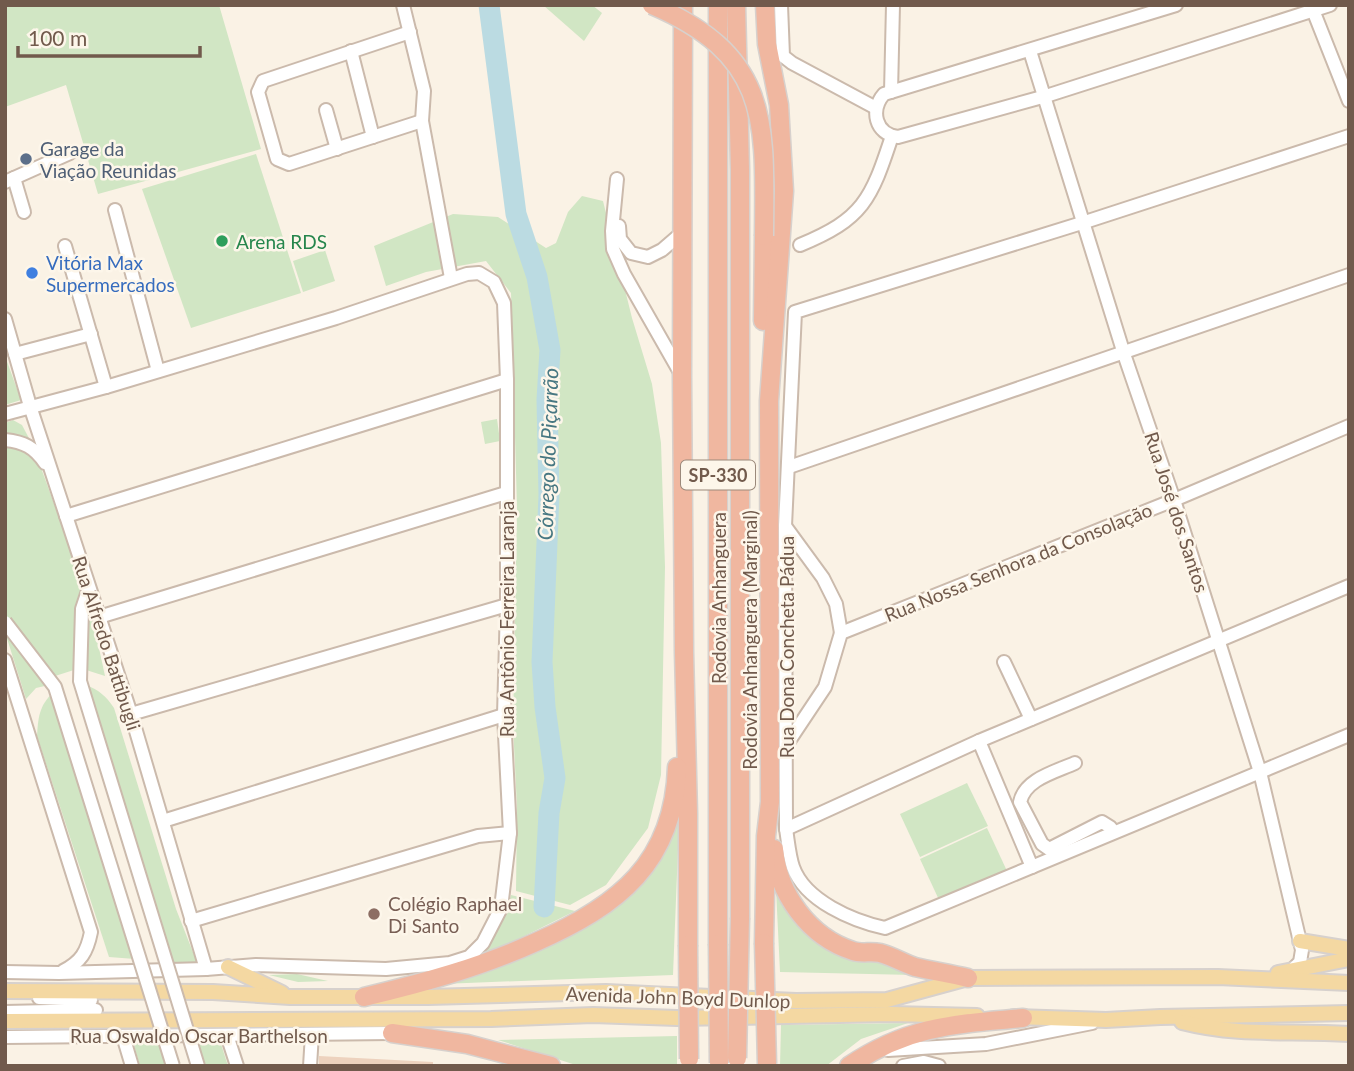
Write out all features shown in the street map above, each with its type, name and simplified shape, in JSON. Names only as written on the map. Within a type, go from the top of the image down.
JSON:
[{"type":"highway","points":[[652,5],[718,43],[747,80],[759,116],[762,135],[764,236],[763,322],[769,401]]},
{"type":"highway","name":"Rodovia Anhanguera","points":[[718,5],[719,1065]]},
{"type":"highway","name":"Rodovia Anhanguera","points":[[736,5],[740,170],[740,918],[737,1062]]},
{"type":"highway","name":"Rodovia Anhanguera (Marginal)","points":[[765,5],[767,44],[779,105],[784,191],[769,401],[770,802],[766,835],[764,943],[767,1065]]},
{"type":"highway","points":[[683,7],[682,376],[689,1063]]},
{"type":"highway","points":[[364,997],[460,972],[529,946],[587,919],[628,886],[659,843],[673,804],[676,785],[679,677],[684,652]]},
{"type":"highway","points":[[770,802],[775,860],[780,879],[791,902],[810,925],[832,941],[854,952],[879,953],[913,966],[968,978]]},
{"type":"highway","points":[[857,1061],[889,1043],[937,1027],[1023,1018]]},
{"type":"highway","points":[[392,1033],[467,1044],[551,1066]]},
{"type":"main road","points":[[1300,942],[1349,949]]},
{"type":"main road","points":[[1218,977],[1289,973],[1349,959]]},
{"type":"main road","points":[[228,967],[290,997]]},
{"type":"main road","name":"Avenida John Boyd Dunlop","points":[[5,994],[214,992],[290,997],[364,997],[606,992],[796,1001],[887,1000],[968,978],[1218,977],[1349,982]]},
{"type":"main road","name":"Avenida John Boyd Dunlop","points":[[5,1021],[491,1019],[593,1015],[677,1018],[891,1014],[1106,1020],[1349,1013]]},
{"type":"main road","points":[[1160,1017],[1214,1030],[1267,1034],[1349,1034]]},
{"type":"main road","points":[[392,1033],[491,1019]]},
{"type":"street","points":[[5,414],[106,387],[336,318],[451,278],[422,121],[424,91],[403,5]]},
{"type":"street","points":[[780,5],[783,56],[876,108]]},
{"type":"street","points":[[891,92],[893,5]]},
{"type":"street","points":[[1176,5],[884,94],[876,108],[875,118],[892,136],[898,137],[1045,96],[1311,8],[1329,5]]},
{"type":"street","points":[[1311,8],[1349,101]]},
{"type":"street","points":[[410,32],[264,81],[258,92],[277,159],[289,164],[422,121]]},
{"type":"street","points":[[351,51],[373,137]]},
{"type":"street","name":"Rua José dos Santos","points":[[1030,51],[1124,354],[1174,500],[1259,772],[1300,942]]},
{"type":"street","points":[[326,110],[337,149]]},
{"type":"street","points":[[800,245],[825,235],[859,210],[876,180],[892,136]]},
{"type":"street","points":[[1085,222],[1349,136]]},
{"type":"street","points":[[24,212],[10,180],[70,153]]},
{"type":"street","points":[[682,376],[624,274],[613,249],[617,179],[620,239],[631,253],[648,257],[662,250],[684,231]]},
{"type":"street","points":[[115,210],[159,371]]},
{"type":"street","name":"Rua Dona Concheta Pádua","points":[[1032,866],[885,928],[862,923],[822,902],[793,868],[786,829],[785,526],[795,312],[1085,222]]},
{"type":"street","points":[[65,246],[106,387]]},
{"type":"street","name":"Rua Antônio Ferreira Laranja","points":[[228,967],[305,965],[386,969],[450,963],[468,957],[483,943],[501,908],[510,833],[504,715],[507,380],[504,303],[494,282],[479,273],[451,278]]},
{"type":"street","points":[[789,467],[1349,275]]},
{"type":"street","name":"Rua Alfredo Battibugli","points":[[5,319],[30,406],[131,714],[206,969]]},
{"type":"street","points":[[15,354],[91,334]]},
{"type":"street","points":[[66,516],[507,380]]},
{"type":"street","name":"Rua Nossa Senhora da Consolação","points":[[841,633],[1174,500],[1349,426]]},
{"type":"street","points":[[5,440],[20,442],[36,450],[54,478]]},
{"type":"street","points":[[99,617],[506,493]]},
{"type":"street","points":[[785,526],[823,578],[836,604],[841,633],[825,687],[787,744]]},
{"type":"street","points":[[786,829],[979,741],[1349,586]]},
{"type":"street","points":[[89,588],[82,609],[80,681],[198,1066]]},
{"type":"street","points":[[131,714],[507,605]]},
{"type":"street","points":[[5,622],[55,687],[173,1066]]},
{"type":"street","points":[[5,660],[91,932],[84,955],[76,964],[59,973]]},
{"type":"street","points":[[1004,662],[1031,719]]},
{"type":"street","points":[[163,821],[504,715]]},
{"type":"street","points":[[979,741],[1032,866],[1349,734]]},
{"type":"street","points":[[1075,763],[1032,783],[1021,796],[1020,802],[1042,844],[1049,849],[1102,822],[1107,823],[1114,832]]},
{"type":"street","points":[[191,921],[478,836],[510,833]]},
{"type":"street","points":[[1289,973],[1300,962],[1300,942]]},
{"type":"street","points":[[5,972],[59,973],[228,967]]},
{"type":"street","points":[[5,994],[93,1005],[5,1012]]},
{"type":"street","points":[[857,1061],[904,1048],[986,1044],[1106,1020]]},
{"type":"street","name":"Rua Oswaldo Oscar Barthelson","points":[[5,1037],[392,1033]]},
{"type":"street","points":[[310,1066],[312,1034]]},
{"type":"street","points":[[227,1035],[237,1066]]},
{"type":"street","points":[[123,1036],[132,1066]]},
{"type":"street","points":[[903,1066],[924,1062],[939,1066]]},
{"type":"green space","points":[[5,5],[219,5],[261,149],[98,194],[66,85],[5,107]]},
{"type":"green space","points":[[543,5],[592,5],[602,13],[584,41]]},
{"type":"green space","name":"Arena RDS","points":[[256,154],[301,293],[191,328],[142,189]]},
{"type":"green space","points":[[582,196],[603,201],[632,318],[652,384],[661,443],[665,567],[661,775],[648,828],[606,885],[570,905],[516,891],[517,807],[513,726],[517,508],[511,293],[486,261],[426,272],[386,286],[374,246],[453,214],[498,217],[546,248],[556,243],[568,212]]},
{"type":"green space","points":[[325,250],[335,281],[303,292],[293,261]]},
{"type":"green space","points":[[5,356],[21,400],[5,405]]},
{"type":"green space","points":[[497,419],[500,441],[485,444],[481,422]]},
{"type":"green space","points":[[13,420],[22,425],[31,442],[5,438],[5,423]]},
{"type":"green space","points":[[5,443],[36,454],[85,589],[77,669],[52,677],[14,624],[5,616]]},
{"type":"green space","points":[[88,597],[105,676],[83,669]]},
{"type":"green space","points":[[5,632],[49,685],[36,688],[26,699]]},
{"type":"green space","points":[[86,685],[102,694],[114,708],[176,909],[198,965],[169,963]]},
{"type":"green space","points":[[53,693],[135,959],[109,957],[37,736],[42,707]]},
{"type":"green space","points":[[967,783],[988,826],[920,857],[900,814]]},
{"type":"green space","points":[[677,821],[673,975],[442,984],[592,920]]},
{"type":"green space","points":[[987,828],[1007,871],[940,902],[920,859]]},
{"type":"green space","points":[[776,889],[789,909],[877,961],[914,975],[780,972]]},
{"type":"green space","points":[[511,895],[575,911],[480,958],[505,917]]},
{"type":"green space","points":[[297,974],[328,981],[298,982],[269,975]]},
{"type":"green space","points":[[908,1023],[861,1039],[826,1066],[780,1066],[781,1025]]},
{"type":"green space","points":[[677,1036],[677,1066],[579,1066],[498,1040]]},
{"type":"green space","points":[[133,1042],[165,1045],[171,1066],[140,1066]]},
{"type":"green space","points":[[195,1044],[221,1044],[228,1066],[201,1066]]},
{"type":"building","points":[[319,1056],[433,1062],[433,1066],[319,1066]]},
{"type":"waterway","name":"Córrego do Piçarrão","points":[[489,5],[516,214],[537,277],[550,350],[547,400],[549,495],[542,662],[555,778],[549,813],[544,907]]},
{"type":"place","name":"Garage da Viação Reunidas","points":[[26,159]]},
{"type":"place","name":"Arena RDS","points":[[222,241]]},
{"type":"place","name":"Vitória Max Supermercados","points":[[32,273]]},
{"type":"place","name":"Colégio Raphael Di Santo","points":[[374,914]]}]
